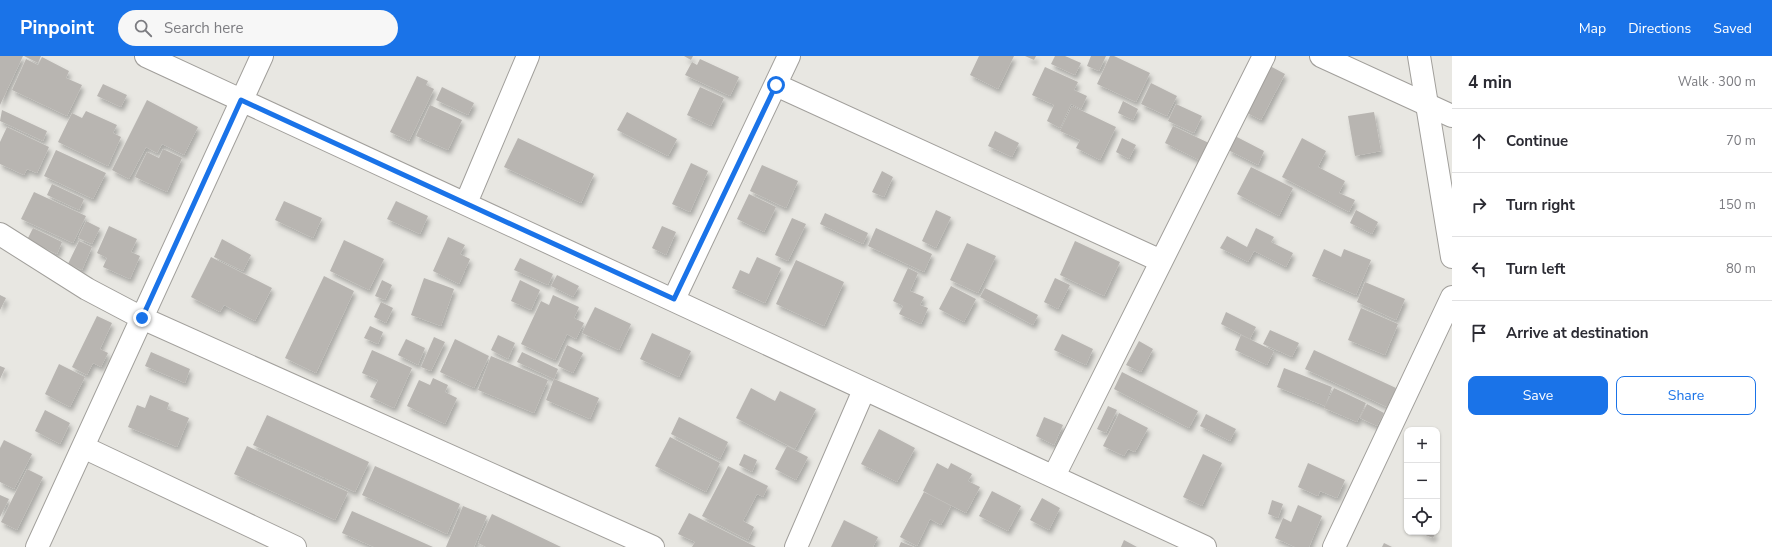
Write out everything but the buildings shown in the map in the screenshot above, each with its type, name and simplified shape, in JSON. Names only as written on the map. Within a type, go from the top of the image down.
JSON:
[{"type":"street","points":[[146,56],[674,299],[864,390],[1054,476],[1205,547]]},
{"type":"street","points":[[37,547],[262,56]]},
{"type":"street","points":[[466,203],[528,56]]},
{"type":"street","points":[[674,299],[789,56]]},
{"type":"street","points":[[1054,476],[1264,56]]},
{"type":"street","points":[[1321,56],[1452,116]]},
{"type":"street","points":[[1419,56],[1452,257]]},
{"type":"street","points":[[776,85],[1161,261]]},
{"type":"street","points":[[0,234],[87,289],[142,318],[653,547]]},
{"type":"street","points":[[1334,547],[1452,298]]},
{"type":"street","points":[[796,547],[864,390]]},
{"type":"street","points":[[83,447],[295,547]]},
{"type":"route","points":[[142,318],[241,100],[674,299],[776,85]]}]
